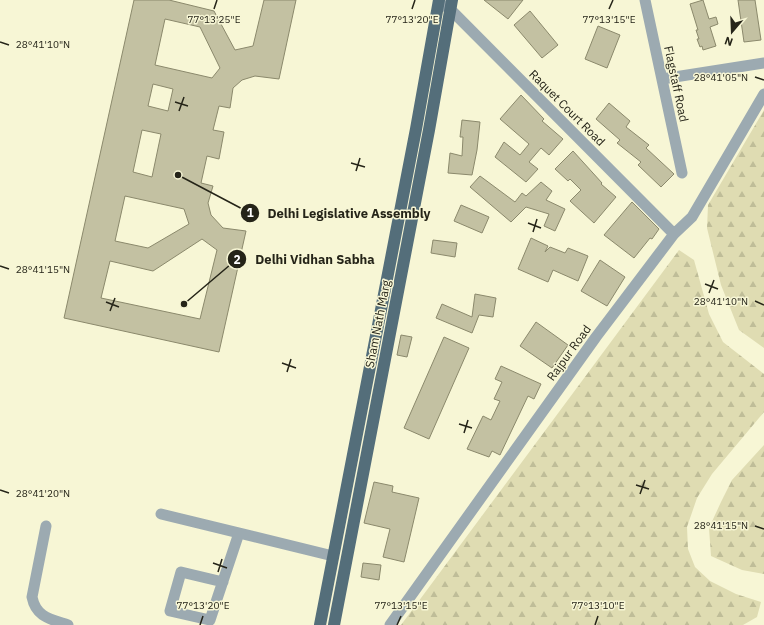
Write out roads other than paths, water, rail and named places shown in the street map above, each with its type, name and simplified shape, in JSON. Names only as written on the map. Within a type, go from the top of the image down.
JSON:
[{"type":"main road","name":"Sham Nath Marg","points":[[320,625],[416,129],[439,1]]},
{"type":"main road","name":"Sham Nath Marg","points":[[334,625],[429,130],[451,5]]},
{"type":"street","name":"Flagstaff Road","points":[[645,0],[682,172]]},
{"type":"street","name":"Raquet Court Road","points":[[439,1],[451,5],[674,234]]},
{"type":"street","points":[[662,79],[764,63]]},
{"type":"street","name":"Rajpur Road","points":[[390,625],[596,337],[674,234],[692,217],[764,94]]},
{"type":"street","points":[[161,514],[333,556]]},
{"type":"street","points":[[46,526],[32,597],[34,607],[44,616],[68,625]]},
{"type":"street","points":[[223,582],[181,572],[170,611],[210,620],[223,582],[239,533]]},
{"type":"place","name":"Delhi Legislative Assembly","points":[[178,175]]},
{"type":"place","name":"Delhi Vidhan Sabha","points":[[184,304]]}]
